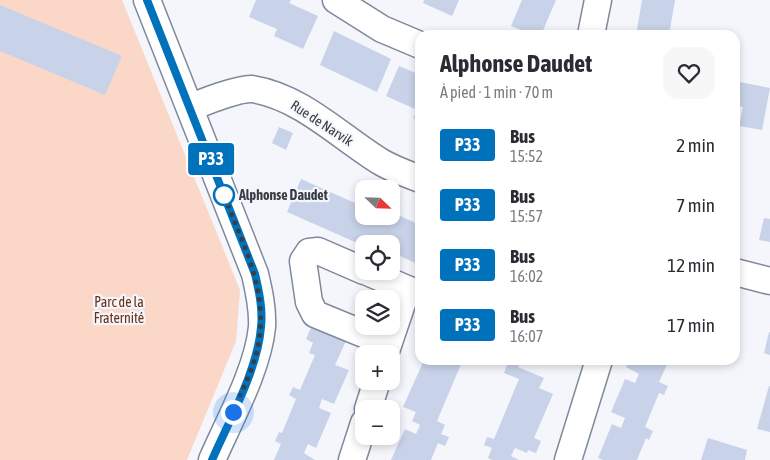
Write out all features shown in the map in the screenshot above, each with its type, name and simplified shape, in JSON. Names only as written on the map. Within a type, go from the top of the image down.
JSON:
[{"type":"street","points":[[147,0],[255,274],[260,298],[262,327],[255,359],[212,460]]},
{"type":"street","points":[[336,0],[382,29],[415,43]]},
{"type":"street","points":[[592,30],[598,0]]},
{"type":"street","name":"Rue de Narvik","points":[[191,108],[205,101],[250,89],[283,98],[308,112],[383,163],[415,177]]},
{"type":"street","points":[[355,267],[318,251],[309,252],[304,261],[309,302],[315,314],[379,345]]},
{"type":"street","points":[[740,273],[770,281]]},
{"type":"street","points":[[387,280],[414,291],[389,345]]},
{"type":"street","points":[[568,460],[597,365]]},
{"type":"street","points":[[352,460],[357,445]]},
{"type":"green space","name":"Parc de la Fraternité","points":[[0,0],[122,0],[240,290],[236,341],[187,460],[0,460]]},
{"type":"building","points":[[256,0],[291,0],[289,3],[318,16],[303,49],[274,36],[277,29],[249,17]]},
{"type":"building","points":[[424,0],[459,0],[452,16],[423,3]]},
{"type":"building","points":[[522,0],[556,0],[543,30],[521,30],[511,26]]},
{"type":"building","points":[[642,0],[675,0],[670,30],[637,30]]},
{"type":"building","points":[[0,5],[122,56],[105,95],[0,51]]},
{"type":"building","points":[[334,31],[391,59],[377,92],[320,65]]},
{"type":"building","points":[[399,66],[415,73],[415,109],[386,96]]},
{"type":"building","points":[[740,82],[770,88],[762,130],[740,126],[743,107],[740,107]]},
{"type":"building","points":[[279,127],[293,133],[286,150],[272,143]]},
{"type":"building","points":[[301,179],[355,203],[355,225],[400,225],[400,216],[415,223],[415,263],[400,256],[400,235],[355,235],[355,242],[287,212]]},
{"type":"building","points":[[764,218],[770,219],[770,242],[759,240]]},
{"type":"building","points":[[312,325],[346,341],[335,365],[349,370],[334,404],[322,399],[319,408],[331,413],[316,448],[308,444],[304,453],[315,460],[274,460],[281,444],[275,441],[279,432],[282,433],[296,399],[289,395],[293,387],[300,390],[315,355],[309,353],[313,343],[306,339]]},
{"type":"building","points":[[770,332],[770,355],[764,353]]},
{"type":"building","points":[[422,365],[461,365],[437,421],[445,425],[441,434],[449,437],[445,446],[438,443],[431,460],[391,460],[398,445],[400,445],[405,429],[416,434],[420,425],[412,421],[416,412],[403,407]]},
{"type":"building","points":[[507,365],[519,365],[518,367],[544,378],[539,388],[553,394],[534,438],[541,441],[536,453],[528,450],[527,453],[515,448],[511,456],[519,460],[492,460],[488,458],[492,448],[484,445],[487,437],[494,439],[519,379],[504,373]]},
{"type":"building","points":[[627,365],[667,365],[659,382],[668,386],[664,395],[659,393],[645,427],[653,431],[649,440],[646,438],[637,460],[603,460],[598,458],[612,424],[621,428],[625,418],[611,412],[625,379],[635,383],[639,374],[626,367]]},
{"type":"building","points":[[770,386],[770,432],[757,429]]},
{"type":"building","points":[[708,438],[747,450],[745,460],[701,460]]},
{"type":"bus line","name":"P33","points":[[147,0],[255,274],[260,298],[262,327],[255,359],[212,460]]},
{"type":"place","name":"Alphonse Daudet","points":[[224,195]]},
{"type":"route","points":[[224,195],[223,192],[255,274],[260,298],[262,327],[255,359],[233,412]]}]
